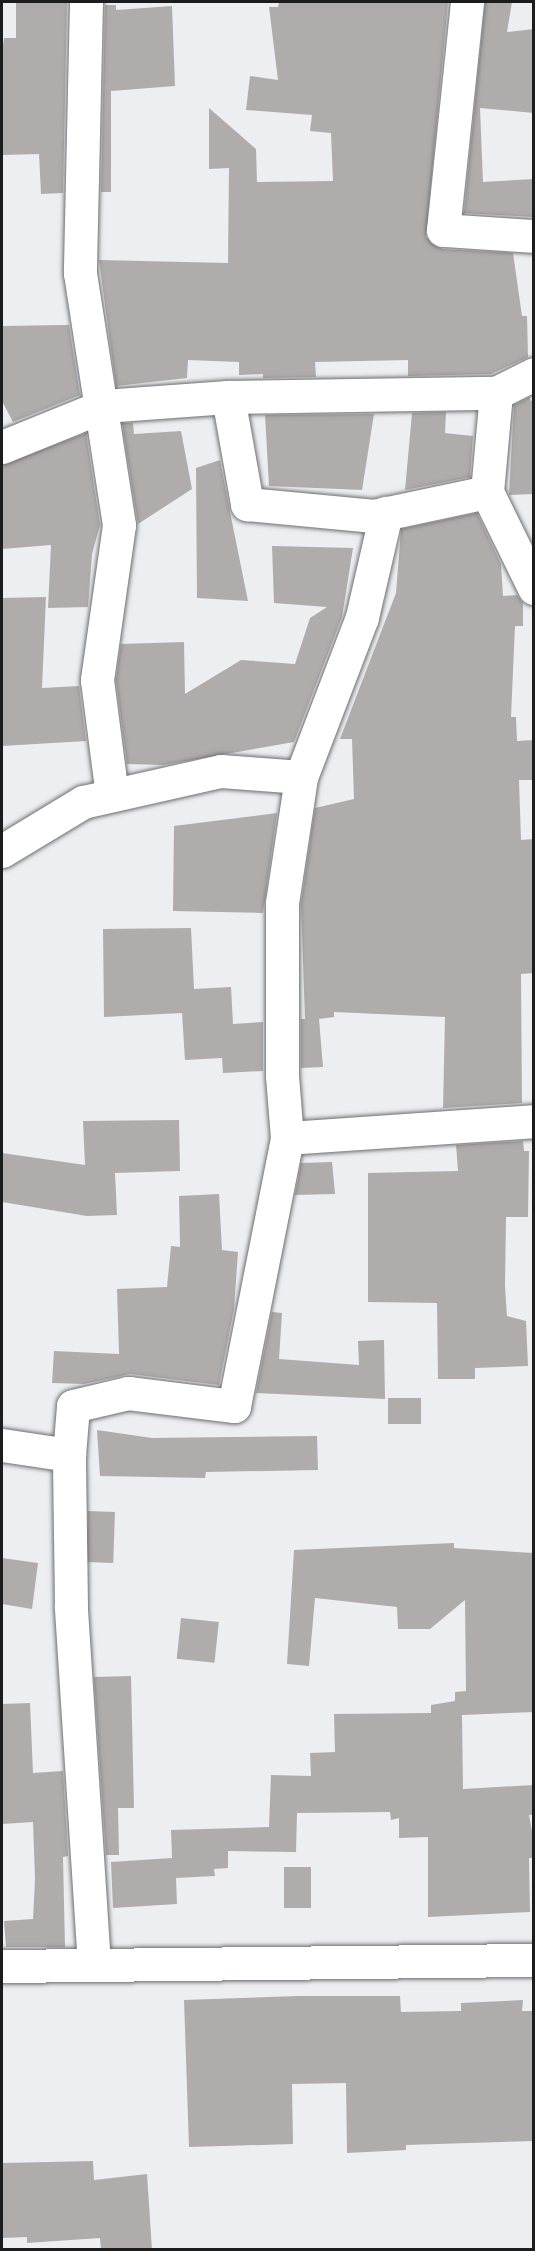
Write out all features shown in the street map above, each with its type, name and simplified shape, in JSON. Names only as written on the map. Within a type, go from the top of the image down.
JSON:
[{"type":"street","points":[[86,2],[80,273],[103,406],[119,525],[97,680],[112,795]]},
{"type":"street","points":[[467,2],[443,230],[534,236]]},
{"type":"street","points":[[2,447],[103,406],[228,397],[496,393],[534,374]]},
{"type":"street","points":[[496,393],[487,492],[534,588]]},
{"type":"street","points":[[228,397],[247,504],[386,513],[487,492]]},
{"type":"street","points":[[94,1965],[71,1606],[69,1455],[73,1406],[128,1393],[234,1406],[287,1138],[282,1076],[282,903],[301,777],[362,616],[386,513]]},
{"type":"street","points":[[2,851],[83,802],[221,771],[301,777]]},
{"type":"street","points":[[287,1138],[534,1122]]},
{"type":"street","points":[[2,1445],[69,1455]]},
{"type":"street","points":[[2,1966],[534,1960]]},
{"type":"building","points":[[16,2],[67,2],[63,193],[41,194],[39,154],[2,155],[2,51],[4,38],[16,38]]},
{"type":"building","points":[[279,2],[448,2],[426,237],[442,249],[513,253],[522,316],[527,316],[528,357],[491,374],[408,376],[408,360],[315,362],[316,377],[263,378],[263,374],[239,375],[239,362],[188,360],[187,378],[116,386],[99,260],[228,263],[229,168],[209,169],[209,108],[256,149],[257,182],[333,181],[331,133],[310,131],[312,115],[246,110],[250,76],[278,80],[269,7],[278,7]]},
{"type":"building","points":[[485,2],[512,2],[507,32],[534,29],[534,113],[480,108],[483,182],[534,179],[534,217],[464,213]]},
{"type":"building","points":[[105,5],[116,5],[116,10],[172,6],[175,86],[111,91],[111,192],[101,192]]},
{"type":"building","points":[[69,325],[80,395],[13,422],[2,401],[2,326]]},
{"type":"building","points":[[530,397],[530,401],[534,399],[534,494],[509,495],[514,405]]},
{"type":"building","points":[[446,412],[445,433],[473,436],[470,477],[405,490],[412,413]]},
{"type":"building","points":[[374,414],[362,490],[269,486],[265,415]]},
{"type":"building","points":[[122,423],[133,423],[134,434],[181,431],[192,489],[138,524]]},
{"type":"building","points":[[86,433],[100,525],[92,554],[88,607],[48,608],[51,545],[2,549],[2,465]]},
{"type":"building","points":[[220,460],[248,601],[197,598],[196,468]]},
{"type":"building","points":[[477,513],[501,564],[503,596],[517,595],[523,603],[523,626],[515,626],[511,717],[516,717],[517,741],[534,740],[534,780],[519,780],[521,840],[534,839],[534,973],[521,974],[522,1103],[443,1108],[445,1017],[334,1012],[334,1017],[319,1019],[323,1067],[301,1068],[301,1019],[305,1019],[301,904],[315,808],[354,799],[352,739],[340,739],[396,593],[401,529]]},
{"type":"building","points":[[272,546],[353,548],[342,617],[294,742],[163,765],[127,764],[116,680],[121,644],[184,642],[185,694],[241,660],[295,664],[310,618],[327,607],[274,603]]},
{"type":"building","points":[[46,597],[42,688],[79,686],[86,741],[2,746],[2,598]]},
{"type":"building","points":[[277,813],[263,913],[173,911],[174,826]]},
{"type":"building","points":[[191,928],[194,989],[231,987],[233,1024],[263,1022],[263,1071],[223,1073],[222,1058],[185,1060],[182,1013],[104,1017],[103,929]]},
{"type":"building","points":[[179,1120],[180,1171],[115,1173],[117,1215],[87,1216],[2,1202],[2,1153],[85,1165],[83,1121]]},
{"type":"building","points":[[523,1141],[524,1151],[529,1151],[528,1217],[506,1217],[505,1286],[507,1316],[526,1321],[528,1366],[475,1368],[475,1379],[438,1379],[437,1303],[368,1302],[368,1173],[458,1171],[456,1145]]},
{"type":"building","points":[[332,1162],[335,1194],[295,1195],[301,1163]]},
{"type":"building","points":[[219,1194],[222,1250],[238,1252],[234,1309],[219,1385],[130,1374],[84,1384],[52,1383],[54,1351],[119,1354],[117,1289],[167,1287],[171,1246],[180,1247],[179,1196]]},
{"type":"building","points":[[272,1312],[282,1313],[279,1359],[359,1365],[358,1341],[384,1340],[385,1399],[256,1393]]},
{"type":"building","points":[[388,1398],[421,1398],[421,1424],[388,1424]]},
{"type":"building","points":[[97,1430],[152,1438],[317,1436],[318,1470],[206,1472],[205,1478],[100,1476]]},
{"type":"building","points":[[88,1511],[115,1512],[113,1563],[86,1562]]},
{"type":"building","points":[[454,1543],[454,1548],[534,1553],[534,1712],[462,1715],[463,1789],[534,1785],[534,1815],[529,1815],[534,1842],[534,1858],[529,1858],[530,1912],[428,1917],[428,1837],[399,1838],[399,1818],[391,1820],[390,1812],[297,1813],[296,1852],[228,1851],[228,1868],[214,1869],[215,1876],[176,1878],[177,1904],[113,1908],[111,1862],[172,1858],[171,1830],[269,1827],[271,1775],[311,1776],[310,1753],[335,1752],[334,1714],[431,1713],[431,1705],[455,1701],[455,1692],[466,1691],[465,1600],[430,1629],[398,1629],[397,1607],[315,1598],[309,1666],[287,1664],[294,1550]]},
{"type":"building","points":[[2,1558],[38,1563],[32,1609],[2,1604]]},
{"type":"building","points":[[181,1618],[219,1622],[215,1663],[177,1659]]},
{"type":"building","points":[[131,1676],[134,1808],[118,1808],[119,1855],[106,1855],[94,1677]]},
{"type":"building","points":[[30,1703],[33,1773],[63,1771],[68,1856],[63,1857],[65,1947],[6,1947],[4,1921],[33,1919],[35,1879],[33,1822],[2,1824],[2,1704]]},
{"type":"building","points":[[284,1867],[311,1867],[311,1908],[284,1908]]},
{"type":"building","points":[[299,1996],[400,1996],[401,2012],[461,2011],[461,2003],[523,2000],[522,2011],[534,2011],[534,2141],[406,2145],[406,2150],[347,2153],[346,2083],[292,2084],[293,2144],[189,2147],[184,2000]]},
{"type":"building","points":[[93,2161],[94,2180],[147,2174],[152,2250],[101,2250],[100,2238],[27,2243],[27,2237],[2,2238],[2,2163]]}]
